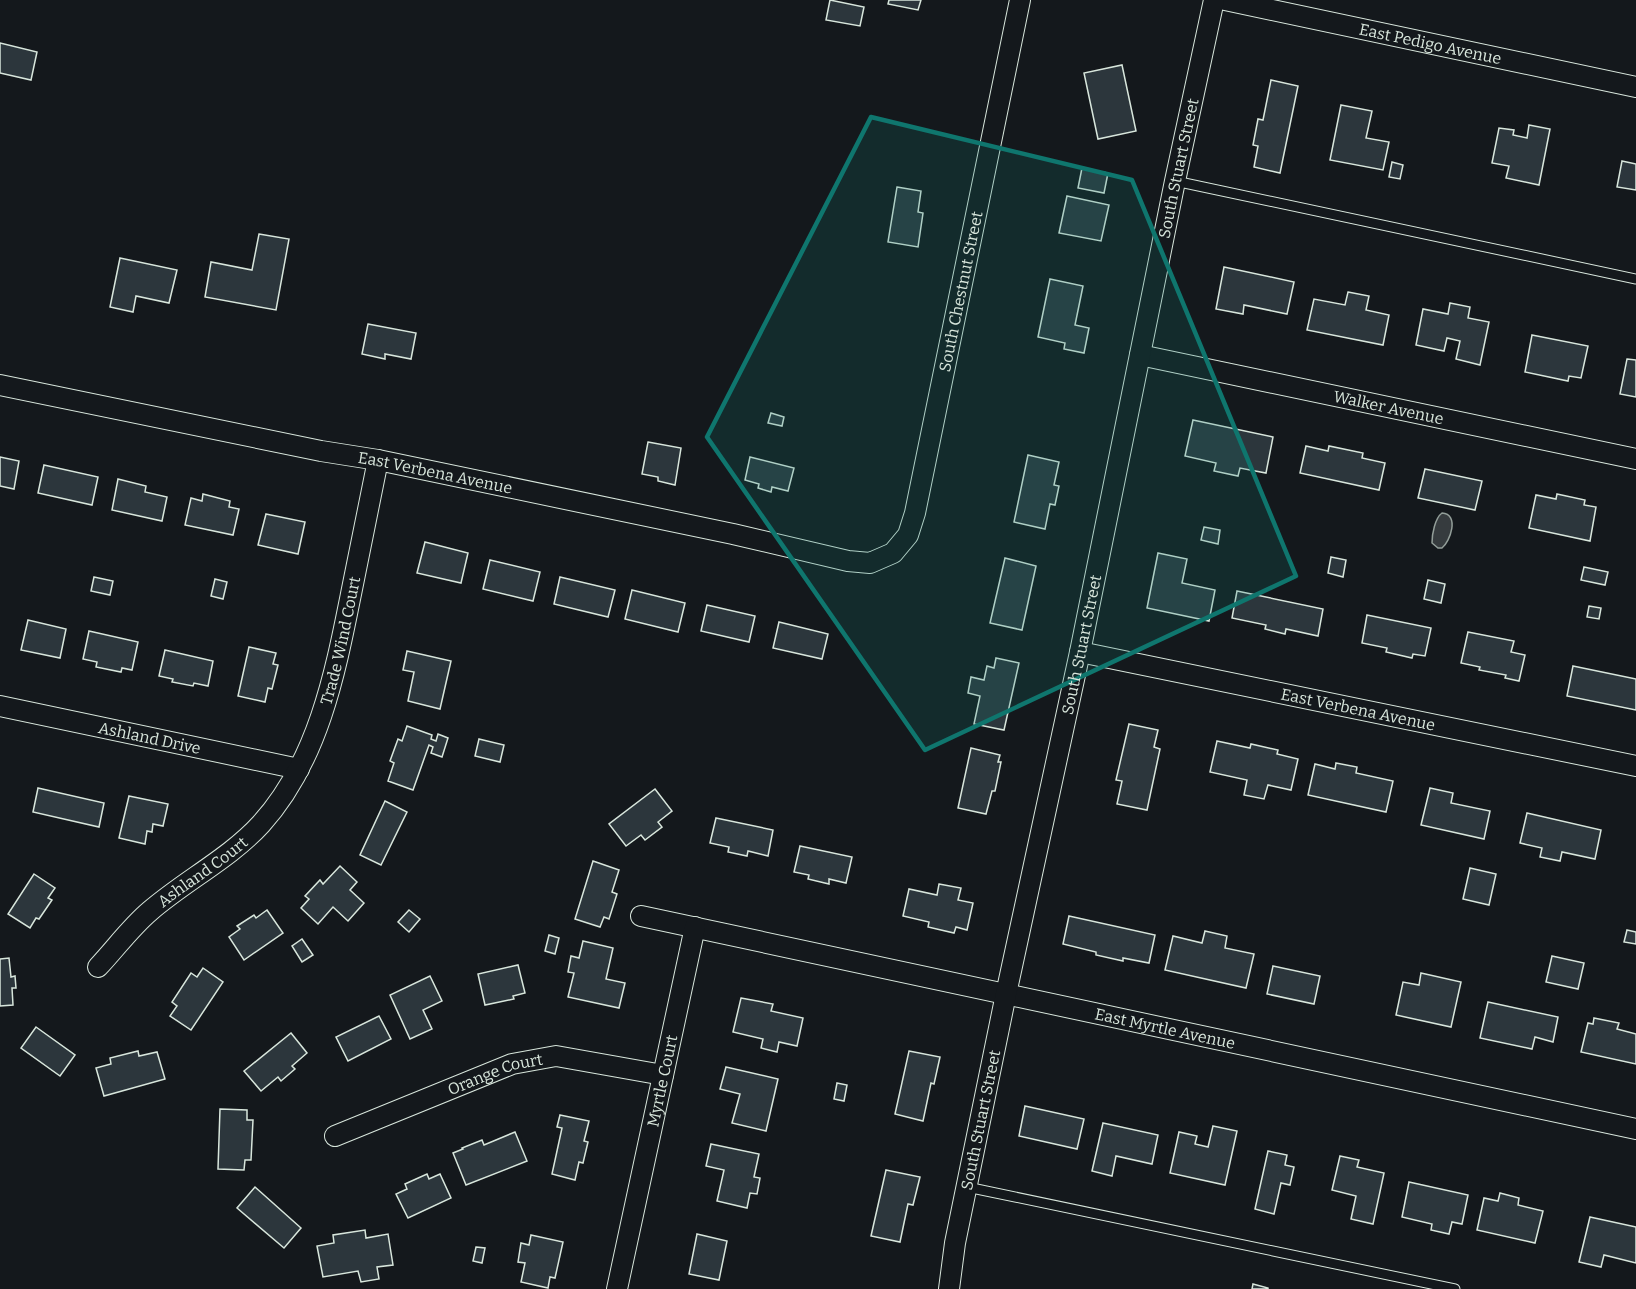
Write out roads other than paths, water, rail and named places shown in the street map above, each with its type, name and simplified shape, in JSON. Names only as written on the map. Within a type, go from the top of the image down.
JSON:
[{"type":"street","name":"South Chestnut Street","points":[[870,563],[893,553],[908,535],[915,513],[1020,0]]},
{"type":"street","name":"South Stuart Street","points":[[949,1289],[955,1243],[1006,994],[1080,652],[1175,181],[1215,0]]},
{"type":"street","name":"East Pedigo Avenue","points":[[1224,0],[1636,87]]},
{"type":"street","name":"Walker Avenue","points":[[1140,355],[1636,459]]},
{"type":"street","name":"East Verbena Avenue","points":[[0,385],[321,451],[378,460],[734,534],[848,561],[870,563]]},
{"type":"street","name":"Trade Wind Court","points":[[299,769],[328,698],[378,460]]},
{"type":"street","name":"East Verbena Avenue","points":[[1080,652],[1636,766]]},
{"type":"street","name":"Ashland Drive","points":[[0,706],[299,769]]},
{"type":"street","name":"Ashland Court","points":[[98,968],[150,911],[245,840],[284,795],[299,769]]},
{"type":"street","points":[[641,916],[695,927]]},
{"type":"street","name":"East Myrtle Avenue","points":[[695,927],[1636,1129]]},
{"type":"street","name":"Myrtle Court","points":[[617,1289],[695,927]]},
{"type":"street","name":"Orange Court","points":[[335,1136],[513,1064],[545,1058],[556,1056],[621,1066],[663,1076]]},
{"type":"lane","points":[[1175,181],[1636,279]]},
{"type":"lane","points":[[967,1187],[1455,1289]]}]
